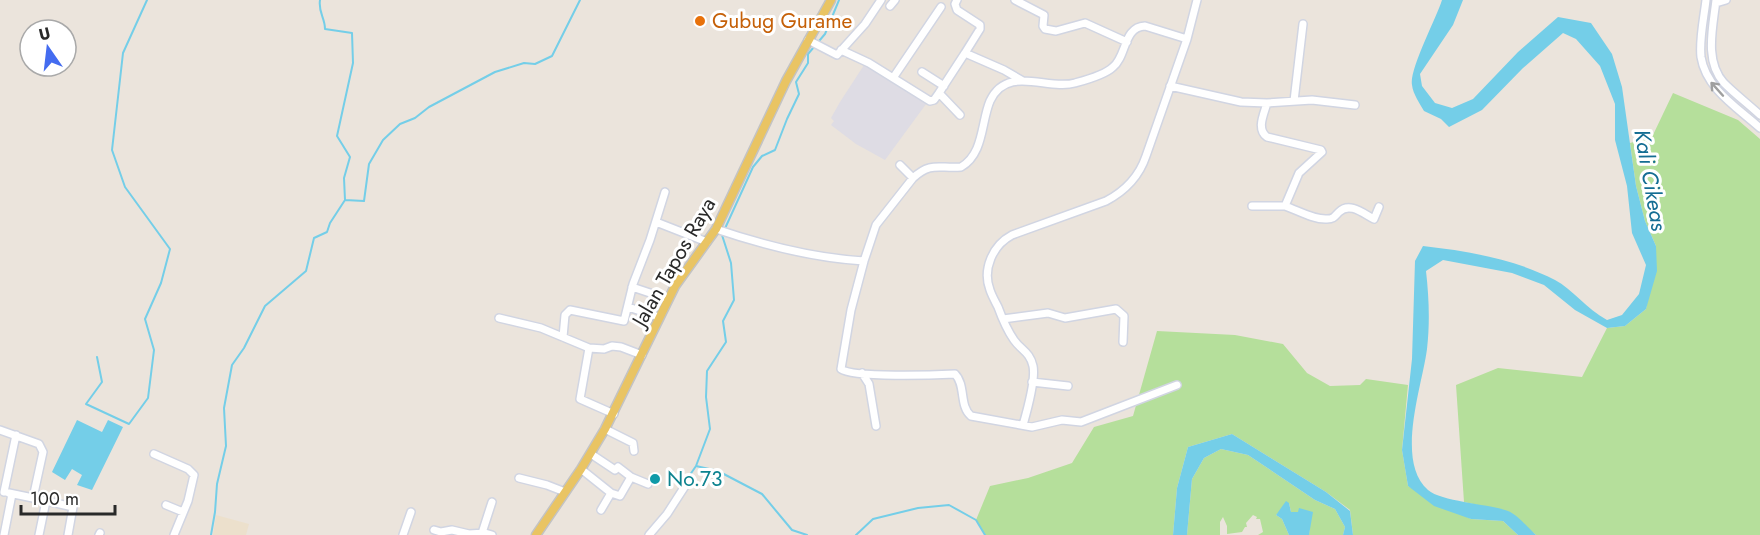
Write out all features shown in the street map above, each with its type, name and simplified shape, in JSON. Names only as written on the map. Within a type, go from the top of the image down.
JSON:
[{"type":"main road","name":"Jalan Tapos Raya","points":[[536,535],[581,470],[614,414],[675,286],[707,242],[723,231],[786,81],[814,43],[830,0]]},
{"type":"street","points":[[814,43],[837,55],[865,24],[881,0]]},
{"type":"street","points":[[841,50],[869,63],[930,101],[934,100],[980,29],[980,25],[957,10],[955,4],[957,0]]},
{"type":"street","points":[[1015,0],[1044,15],[1043,26],[1045,28],[1056,31],[1085,23],[1127,42]]},
{"type":"street","points":[[1023,425],[1033,366],[1029,354],[1015,341],[990,290],[987,278],[995,248],[1012,235],[1106,201],[1122,192],[1134,179],[1142,166],[1187,39],[1197,0]]},
{"type":"street","points":[[1706,0],[1701,44],[1704,68],[1715,88],[1760,129]]},
{"type":"street","points":[[1726,0],[1716,1],[1712,44],[1714,65],[1723,82],[1760,114],[1752,121]]},
{"type":"street","points":[[893,78],[941,7]]},
{"type":"street","points":[[1294,101],[1302,24]]},
{"type":"street","points":[[1177,386],[1086,421],[1077,423],[1062,420],[1040,426],[969,415],[966,411],[960,381],[955,374],[887,375],[842,371],[840,367],[851,310],[876,225],[920,172],[939,165],[956,167],[966,164],[984,130],[990,101],[1004,86],[1023,81],[1062,85],[1076,83],[1112,68],[1133,30],[1142,26],[1187,39]]},
{"type":"street","points":[[965,53],[1023,81]]},
{"type":"street","points":[[922,72],[944,86]]},
{"type":"street","points":[[1170,86],[1241,102],[1312,100],[1355,105]]},
{"type":"street","points":[[939,93],[960,115]]},
{"type":"street","points":[[1267,103],[1261,128],[1262,133],[1322,152],[1299,173],[1285,206]]},
{"type":"street","points":[[900,165],[913,178]]},
{"type":"street","points":[[563,337],[565,315],[570,310],[624,321],[632,287],[665,192]]},
{"type":"street","points":[[1252,206],[1285,206],[1325,219],[1333,218],[1346,208],[1359,210],[1374,219],[1379,207]]},
{"type":"street","points":[[656,222],[707,242]]},
{"type":"street","points":[[723,231],[760,243],[864,261]]},
{"type":"street","points":[[632,287],[668,299]]},
{"type":"street","points":[[628,307],[659,317]]},
{"type":"street","points":[[1003,319],[1048,313],[1065,318],[1116,309],[1124,316],[1123,342]]},
{"type":"street","points":[[499,318],[532,325],[590,348],[621,347],[642,355]]},
{"type":"street","points":[[590,348],[585,380],[580,394],[581,401],[614,414]]},
{"type":"street","points":[[862,373],[869,384],[876,426]]},
{"type":"street","points":[[1032,382],[1068,386]]},
{"type":"street","points":[[605,429],[633,443],[634,451]]},
{"type":"street","points":[[0,430],[42,447],[43,452],[33,498]]},
{"type":"street","points":[[16,435],[2,491],[73,507],[68,535]]},
{"type":"street","points":[[154,454],[188,469],[194,475],[192,489],[174,535]]},
{"type":"street","points":[[591,454],[615,470],[618,467],[631,477],[648,484]]},
{"type":"street","points":[[581,470],[611,493],[620,496],[631,477]]},
{"type":"street","points":[[519,478],[565,492]]},
{"type":"street","points":[[649,535],[667,514],[687,483]]},
{"type":"street","points":[[601,510],[611,493]]},
{"type":"street","points":[[4,535],[12,494]]},
{"type":"street","points":[[39,535],[46,501]]},
{"type":"street","points":[[482,533],[492,502]]},
{"type":"street","points":[[166,505],[183,512]]},
{"type":"street","points":[[403,535],[411,512]]},
{"type":"street","points":[[434,530],[492,535]]},
{"type":"shaded area","points":[[866,62],[929,100],[885,160],[856,144],[831,125],[834,121],[831,118]]},
{"type":"shaded area","points":[[216,515],[249,524],[246,535],[213,535]]},
{"type":"green space","points":[[1673,93],[1738,120],[1760,139],[1760,535],[1536,535],[1509,512],[1464,502],[1456,385],[1498,368],[1582,377],[1607,328],[1625,326],[1646,309],[1656,246],[1645,221],[1636,186],[1630,143],[1652,137]]},
{"type":"green space","points":[[1157,331],[1235,335],[1283,344],[1307,373],[1330,386],[1360,385],[1366,379],[1408,385],[1402,450],[1408,486],[1471,519],[1503,521],[1518,535],[1353,535],[1350,510],[1326,492],[1232,434],[1188,447],[1177,488],[1173,535],[985,535],[976,520],[990,486],[1028,478],[1072,463],[1094,427],[1133,416]]},
{"type":"green space","points":[[1221,449],[1248,455],[1315,500],[1335,509],[1345,527],[1343,535],[1309,535],[1310,525],[1298,512],[1291,512],[1289,503],[1276,515],[1282,519],[1289,535],[1258,535],[1263,532],[1260,519],[1256,519],[1257,517],[1253,515],[1242,532],[1227,534],[1227,526],[1223,517],[1220,522],[1220,535],[1187,535],[1192,479],[1204,458]]},
{"type":"water","points":[[1442,0],[1463,0],[1453,25],[1420,74],[1422,86],[1435,103],[1452,108],[1473,99],[1518,52],[1558,17],[1591,23],[1612,54],[1622,87],[1636,186],[1645,221],[1656,246],[1657,271],[1646,309],[1625,326],[1607,328],[1575,310],[1544,285],[1512,273],[1443,260],[1426,271],[1429,310],[1428,339],[1416,403],[1412,443],[1413,461],[1418,477],[1428,490],[1435,494],[1508,511],[1536,535],[1518,535],[1503,521],[1471,519],[1434,506],[1408,486],[1402,450],[1412,359],[1415,261],[1423,246],[1474,253],[1507,261],[1555,280],[1607,320],[1622,315],[1639,294],[1646,265],[1632,233],[1627,186],[1615,140],[1615,104],[1600,66],[1576,39],[1563,33],[1523,68],[1482,110],[1449,127],[1441,119],[1424,111],[1412,85],[1415,68]]},
{"type":"water","points":[[77,420],[102,432],[108,420],[123,427],[92,490],[77,485],[82,475],[72,469],[65,480],[52,472]]},
{"type":"water","points":[[1232,434],[1326,492],[1350,511],[1353,535],[1343,535],[1345,527],[1335,509],[1315,500],[1248,455],[1221,449],[1204,458],[1192,479],[1187,535],[1173,535],[1177,488],[1188,447]]},
{"type":"water","points":[[1286,501],[1289,503],[1291,512],[1298,512],[1299,508],[1313,512],[1309,535],[1289,535],[1282,519],[1276,515]]},
{"type":"waterway","points":[[97,357],[102,382],[86,404],[129,424],[148,398],[154,350],[145,319],[161,283],[170,249],[125,187],[112,150],[123,53],[147,0]]},
{"type":"waterway","points":[[320,0],[325,29],[352,33],[353,63],[337,136],[350,157],[344,178],[345,200]]},
{"type":"waterway","points":[[211,535],[217,484],[226,446],[224,408],[232,365],[244,348],[265,306],[306,271],[314,238],[327,232],[345,200],[364,201],[369,164],[383,140],[400,124],[415,118],[429,107],[495,72],[524,63],[535,64],[552,56],[580,0]]},
{"type":"waterway","points":[[685,482],[696,466],[710,429],[706,397],[707,371],[726,342],[723,321],[734,300],[731,263],[722,235],[753,167],[762,156],[775,150],[799,94],[796,82],[808,63],[808,54],[825,34],[839,0]]},
{"type":"waterway","points":[[696,466],[718,471],[762,494],[792,530],[807,535]]},
{"type":"waterway","points":[[856,535],[873,519],[918,508],[949,505],[976,520],[985,535]]},
{"type":"place","name":"Gubug Gurame","points":[[700,21]]},
{"type":"place","name":"No.73","points":[[655,479]]},
{"type":"water label","name":"Kali Cikeas","points":[[1651,180]]}]
